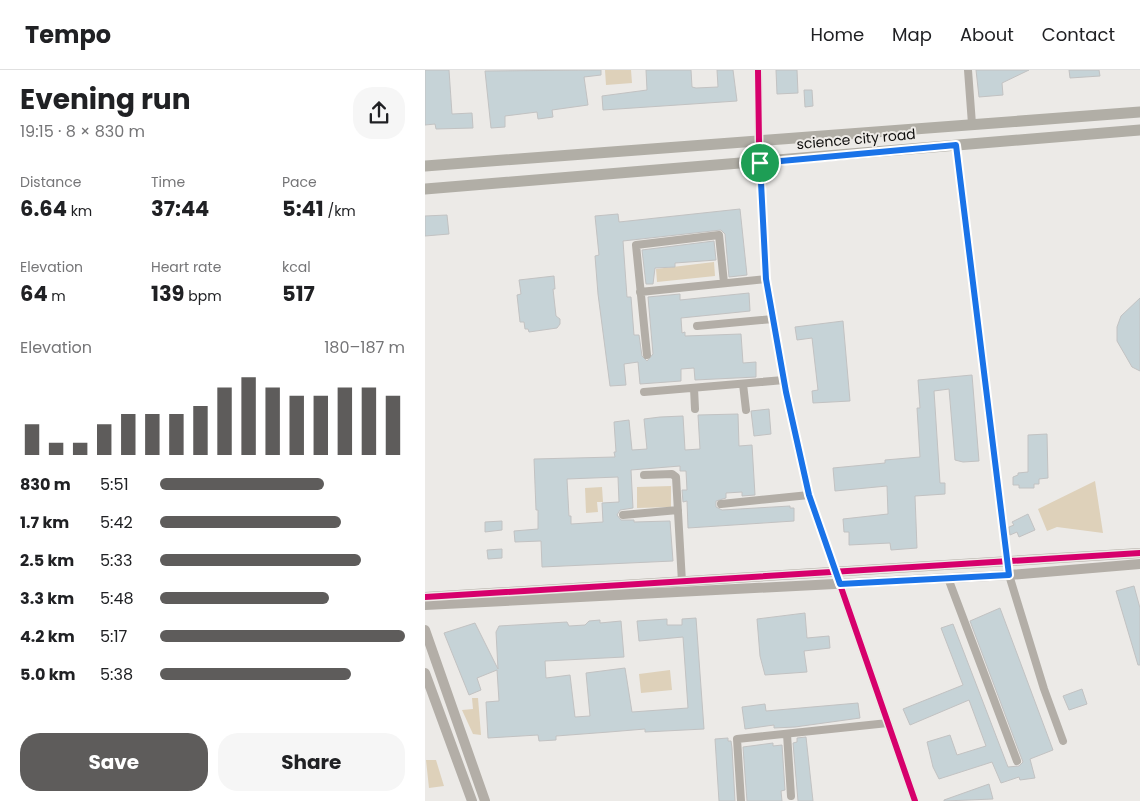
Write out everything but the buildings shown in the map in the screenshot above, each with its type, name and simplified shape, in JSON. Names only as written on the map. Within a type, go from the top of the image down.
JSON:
[{"type":"main road","points":[[425,166],[1140,112]]},
{"type":"main road","name":"science city road","points":[[425,189],[760,163],[1140,130]]},
{"type":"street","points":[[758,70],[759,140],[766,279],[784,380],[809,495],[915,801]]},
{"type":"street","points":[[968,70],[972,124]]},
{"type":"street","points":[[956,145],[1009,575],[1044,688],[1063,741]]},
{"type":"street","points":[[647,355],[636,245],[719,235],[724,283]]},
{"type":"street","points":[[640,292],[766,279]]},
{"type":"street","points":[[697,326],[773,319]]},
{"type":"street","points":[[644,392],[784,380]]},
{"type":"street","points":[[743,384],[746,410]]},
{"type":"street","points":[[694,388],[695,409]]},
{"type":"street","points":[[643,475],[675,474],[679,510],[682,582]]},
{"type":"street","points":[[721,504],[809,495]]},
{"type":"street","points":[[623,515],[679,510]]},
{"type":"street","points":[[425,597],[1140,553]]},
{"type":"street","points":[[425,605],[1139,567]]},
{"type":"street","points":[[948,578],[1017,761]]},
{"type":"street","points":[[425,630],[485,801]]},
{"type":"street","points":[[425,672],[472,801]]},
{"type":"street","points":[[741,801],[737,739],[888,723]]},
{"type":"street","points":[[787,734],[791,796]]},
{"type":"shaded area","points":[[605,70],[631,70],[632,83],[606,85]]},
{"type":"shaded area","points":[[714,262],[715,276],[657,282],[656,269]]},
{"type":"shaded area","points":[[1095,481],[1103,533],[1057,527],[1047,531],[1038,509]]},
{"type":"shaded area","points":[[671,486],[671,507],[637,508],[637,487]]},
{"type":"shaded area","points":[[602,487],[603,502],[597,502],[598,512],[586,513],[585,488]]},
{"type":"shaded area","points":[[670,670],[672,690],[641,693],[639,674]]},
{"type":"shaded area","points":[[472,698],[478,698],[481,735],[473,734],[462,710],[473,709]]},
{"type":"shaded area","points":[[426,760],[436,760],[444,786],[429,788]]},
{"type":"cycle path","points":[[758,70],[759,141],[766,279],[786,392],[809,495],[915,801]]},
{"type":"cycle path","points":[[425,597],[1140,553]]},
{"type":"route","points":[[956,145],[1009,575],[840,584],[809,495],[786,392],[766,279],[760,163],[956,145]]}]
